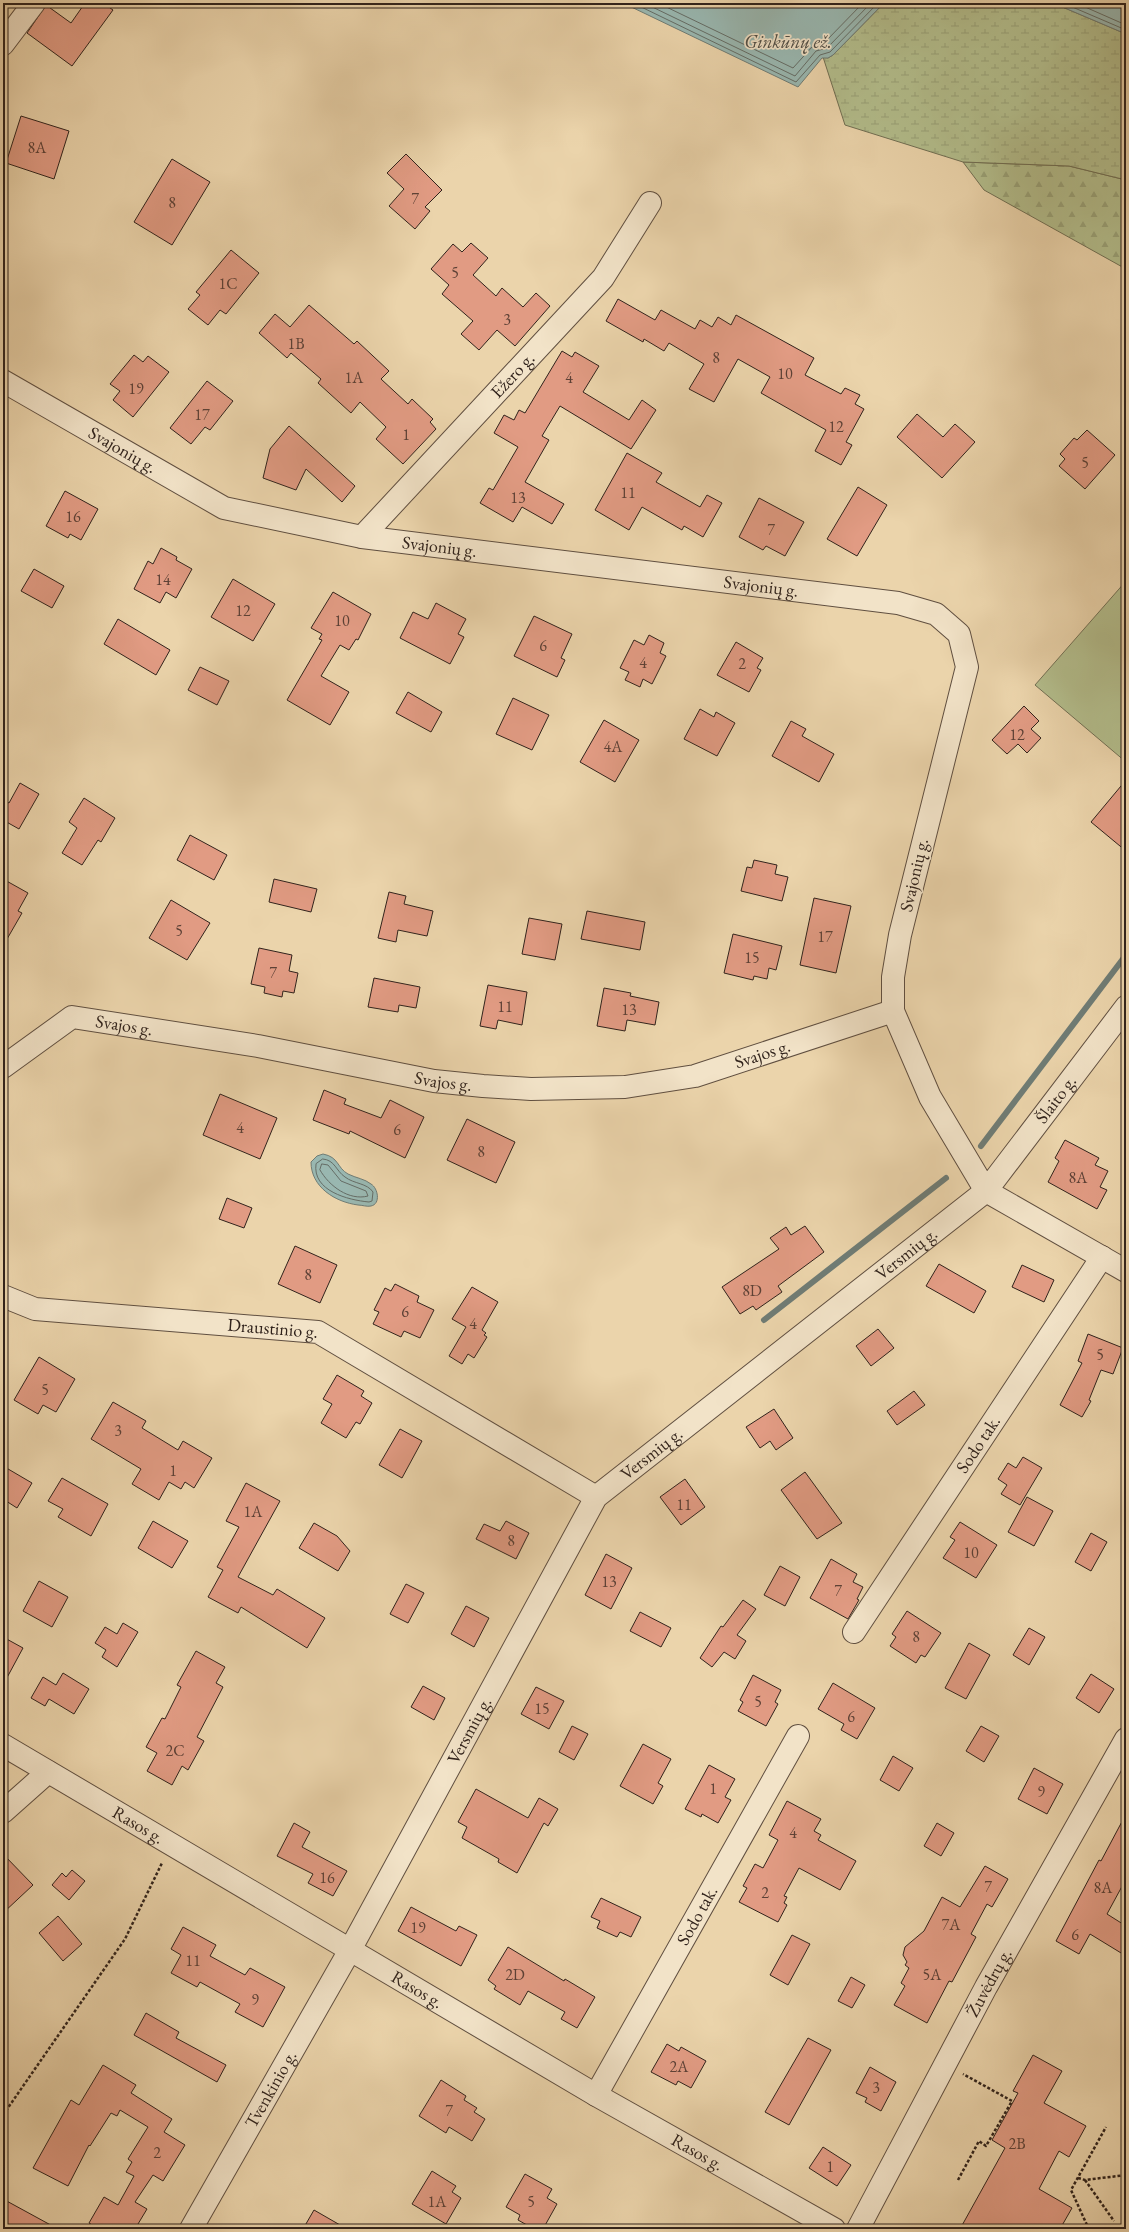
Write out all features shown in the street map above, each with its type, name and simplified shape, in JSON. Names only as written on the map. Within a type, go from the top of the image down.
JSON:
[{"type":"street","points":[[3,44],[34,3]]},
{"type":"street","name":"Ežero g.","points":[[362,537],[603,278],[650,203]]},
{"type":"street","name":"Svajonių g.","points":[[3,381],[224,508],[362,537],[898,603],[936,614],[959,634],[967,667],[900,935],[893,977],[893,1011],[930,1097],[986,1192]]},
{"type":"street","name":"Šlaito g.","points":[[986,1192],[1126,1007]]},
{"type":"street","name":"Svajos g.","points":[[3,1067],[72,1017],[258,1046],[441,1081],[483,1086],[531,1089],[625,1087],[695,1076],[893,1011]]},
{"type":"street","points":[[986,1192],[1126,1270]]},
{"type":"street","name":"Versmių g.","points":[[350,1950],[596,1496],[986,1192]]},
{"type":"street","name":"Sodo tak.","points":[[854,1632],[1102,1257]]},
{"type":"street","name":"Draustinio g.","points":[[3,1296],[35,1309],[318,1332],[596,1496]]},
{"type":"street","name":"Sodo tak.","points":[[596,2095],[798,1736]]},
{"type":"street","name":"Žuvėdrų g.","points":[[858,2229],[986,1988],[1126,1739]]},
{"type":"street","name":"Rasos g.","points":[[3,1745],[596,2095],[834,2229]]},
{"type":"street","points":[[3,1812],[48,1772]]},
{"type":"street","name":"Tvenkinio g.","points":[[191,2229],[350,1950]]},
{"type":"path","points":[[3,2115],[125,1939],[171,1844]]},
{"type":"path","points":[[946,2064],[1012,2101],[986,2146],[979,2141],[958,2180]]},
{"type":"path","points":[[1087,2226],[1071,2190],[1106,2126]]},
{"type":"path","points":[[1078,2178],[1085,2180],[1126,2175]]},
{"type":"path","points":[[1085,2180],[1114,2221]]},
{"type":"green space","points":[[884,3],[1053,3],[1126,34],[1126,180],[1069,166],[963,162],[845,125],[823,57],[828,58],[833,55]]},
{"type":"green space","points":[[963,162],[1069,166],[1126,180],[1126,269],[984,190]]},
{"type":"green space","points":[[1126,581],[1126,762],[1035,685]]},
{"type":"water","name":"Ginkūnų ež.","points":[[623,3],[884,3],[833,55],[828,58],[822,58],[798,87]]},
{"type":"water","points":[[1053,3],[1126,3],[1126,34]]},
{"type":"water","points":[[323,1154],[328,1155],[335,1160],[344,1172],[369,1182],[373,1186],[377,1192],[377,1199],[374,1205],[366,1206],[341,1201],[326,1192],[320,1186],[312,1171],[311,1162],[317,1156]]},
{"type":"building","points":[[85,3],[103,3],[113,10],[72,66],[27,33],[46,5],[71,23]]},
{"type":"building","points":[[21,116],[69,131],[54,179],[6,163]]},
{"type":"building","points":[[406,154],[442,190],[425,207],[430,211],[415,229],[389,206],[404,189],[387,173]]},
{"type":"building","points":[[172,159],[210,182],[172,245],[134,222]]},
{"type":"building","points":[[471,243],[488,258],[473,275],[496,296],[502,288],[523,307],[536,293],[550,306],[515,346],[497,330],[479,350],[461,334],[473,321],[442,294],[449,285],[431,269],[453,244],[462,252]]},
{"type":"building","points":[[231,250],[259,273],[226,314],[220,310],[208,325],[188,309],[200,295],[196,292]]},
{"type":"building","points":[[618,299],[655,320],[661,310],[695,329],[700,320],[712,327],[718,317],[731,325],[736,315],[814,358],[805,375],[841,394],[845,388],[860,395],[855,404],[864,409],[846,442],[852,445],[841,465],[815,451],[826,430],[761,393],[770,377],[738,359],[714,402],[689,389],[704,364],[669,343],[664,351],[644,339],[643,342],[606,321]]},
{"type":"building","points":[[309,305],[354,344],[357,341],[389,371],[381,379],[408,404],[412,399],[433,419],[430,422],[436,429],[403,464],[376,439],[386,427],[360,402],[351,413],[318,383],[321,379],[291,353],[287,358],[259,333],[275,314],[290,327]]},
{"type":"building","points":[[562,351],[572,357],[575,352],[599,366],[583,392],[629,420],[642,400],[656,410],[631,449],[560,406],[542,436],[549,440],[525,482],[564,504],[552,524],[522,507],[513,522],[480,503],[489,488],[493,490],[518,447],[494,433],[504,415],[514,420],[519,410],[525,413]]},
{"type":"building","points":[[134,355],[143,362],[148,356],[169,372],[133,417],[113,400],[120,391],[110,384]]},
{"type":"building","points":[[207,381],[233,401],[210,430],[205,427],[191,444],[170,428]]},
{"type":"building","points":[[917,414],[943,437],[955,424],[975,442],[942,478],[897,437]]},
{"type":"building","points":[[289,426],[355,486],[342,502],[306,469],[296,490],[263,478],[270,449]]},
{"type":"building","points":[[1087,430],[1115,455],[1085,489],[1059,466],[1065,459],[1060,454],[1074,438],[1077,440]]},
{"type":"building","points":[[627,453],[662,473],[656,482],[700,507],[707,495],[722,503],[703,537],[684,526],[682,530],[642,507],[629,530],[595,510]]},
{"type":"building","points":[[858,487],[887,505],[857,556],[827,539]]},
{"type":"building","points":[[65,491],[98,509],[81,540],[70,534],[68,538],[46,526]]},
{"type":"building","points":[[759,498],[804,522],[785,556],[766,546],[763,550],[739,537]]},
{"type":"building","points":[[161,548],[177,557],[176,560],[192,569],[176,598],[166,592],[160,603],[134,589],[148,561],[153,564]]},
{"type":"building","points":[[34,569],[64,586],[52,608],[21,591]]},
{"type":"building","points":[[233,579],[275,604],[253,641],[211,617]]},
{"type":"building","points":[[333,592],[371,614],[358,640],[356,639],[349,650],[340,645],[321,676],[349,692],[330,725],[287,700],[322,640],[319,639],[322,634],[311,628]]},
{"type":"building","points":[[436,603],[466,619],[458,634],[464,637],[450,664],[400,638],[413,612],[428,619]]},
{"type":"building","points":[[534,616],[572,634],[561,658],[565,660],[557,677],[514,656]]},
{"type":"building","points":[[118,619],[170,650],[156,675],[104,644]]},
{"type":"building","points":[[649,635],[664,643],[660,653],[666,656],[652,684],[643,679],[640,687],[625,680],[629,672],[620,668],[634,640],[644,645]]},
{"type":"building","points":[[736,642],[763,658],[757,668],[761,670],[749,692],[717,675]]},
{"type":"building","points":[[200,667],[229,681],[217,705],[188,690]]},
{"type":"building","points":[[408,692],[442,712],[431,732],[396,713]]},
{"type":"building","points":[[513,698],[549,715],[532,750],[496,734]]},
{"type":"building","points":[[1024,706],[1039,721],[1031,729],[1041,738],[1027,753],[1018,744],[1007,754],[992,740]]},
{"type":"building","points":[[700,709],[714,717],[716,712],[735,723],[717,756],[684,739]]},
{"type":"building","points":[[604,720],[639,740],[615,782],[580,762]]},
{"type":"building","points":[[791,721],[806,729],[802,736],[834,754],[819,782],[772,756]]},
{"type":"building","points":[[1126,780],[1126,851],[1091,822]]},
{"type":"building","points":[[20,783],[39,794],[19,829],[3,820],[3,800],[9,803]]},
{"type":"building","points":[[84,798],[115,818],[101,842],[98,840],[82,865],[62,853],[77,828],[69,822]]},
{"type":"building","points":[[190,835],[227,855],[214,880],[177,860]]},
{"type":"building","points":[[754,860],[777,865],[775,874],[788,877],[782,901],[741,891],[747,867],[752,868]]},
{"type":"building","points":[[3,879],[28,893],[18,911],[22,913],[3,946]]},
{"type":"building","points":[[274,879],[317,889],[311,912],[269,902]]},
{"type":"building","points":[[389,892],[406,896],[404,904],[433,911],[427,936],[398,930],[396,942],[378,938]]},
{"type":"building","points":[[814,898],[851,906],[836,973],[800,965]]},
{"type":"building","points":[[171,900],[210,923],[187,960],[149,938]]},
{"type":"building","points":[[587,911],[645,922],[640,950],[581,939]]},
{"type":"building","points":[[529,918],[562,924],[555,960],[522,954]]},
{"type":"building","points":[[733,934],[782,946],[776,970],[769,968],[767,979],[754,976],[753,980],[724,973]]},
{"type":"building","points":[[259,948],[292,955],[289,971],[298,973],[294,993],[283,991],[282,997],[264,993],[265,987],[251,984]]},
{"type":"building","points":[[374,978],[420,987],[416,1008],[399,1005],[398,1012],[368,1007]]},
{"type":"building","points":[[488,985],[527,992],[522,1025],[498,1020],[496,1029],[480,1026]]},
{"type":"building","points":[[604,988],[631,993],[630,996],[659,1002],[655,1025],[627,1020],[625,1031],[597,1026]]},
{"type":"building","points":[[324,1090],[346,1099],[344,1104],[381,1118],[390,1100],[424,1117],[405,1158],[350,1131],[349,1134],[313,1120]]},
{"type":"building","points":[[220,1094],[277,1118],[260,1159],[203,1135]]},
{"type":"building","points":[[467,1119],[515,1142],[496,1183],[447,1160]]},
{"type":"building","points":[[1065,1140],[1099,1158],[1095,1165],[1108,1171],[1100,1187],[1107,1190],[1097,1209],[1048,1182],[1059,1161],[1055,1158]]},
{"type":"building","points":[[227,1198],[252,1208],[244,1228],[219,1219]]},
{"type":"building","points":[[805,1226],[824,1252],[778,1286],[782,1292],[756,1310],[753,1306],[740,1314],[722,1287],[779,1249],[770,1238],[786,1227],[791,1235]]},
{"type":"building","points":[[295,1246],[337,1265],[320,1303],[278,1284]]},
{"type":"building","points":[[939,1264],[986,1291],[974,1313],[926,1286]]},
{"type":"building","points":[[1022,1265],[1054,1280],[1044,1302],[1012,1287]]},
{"type":"building","points":[[395,1284],[419,1296],[417,1302],[434,1310],[420,1338],[404,1331],[401,1337],[373,1324],[379,1312],[374,1310],[385,1288],[391,1291]]},
{"type":"building","points":[[472,1287],[498,1302],[482,1330],[486,1333],[484,1335],[487,1337],[474,1358],[468,1354],[462,1364],[449,1356],[466,1327],[452,1319]]},
{"type":"building","points":[[878,1329],[894,1348],[871,1366],[856,1346]]},
{"type":"building","points":[[1088,1334],[1123,1348],[1113,1374],[1101,1370],[1089,1400],[1091,1401],[1082,1417],[1060,1405],[1082,1363],[1078,1361]]},
{"type":"building","points":[[39,1357],[75,1379],[56,1412],[43,1405],[38,1414],[14,1400]]},
{"type":"building","points":[[337,1375],[364,1391],[361,1396],[372,1403],[360,1424],[356,1422],[346,1438],[321,1423],[332,1404],[323,1399]]},
{"type":"building","points":[[914,1391],[925,1405],[897,1425],[887,1411]]},
{"type":"building","points":[[113,1402],[146,1421],[142,1428],[178,1450],[183,1441],[212,1458],[194,1488],[185,1482],[181,1489],[169,1482],[159,1500],[132,1484],[141,1469],[91,1439]]},
{"type":"building","points":[[774,1409],[793,1438],[776,1450],[770,1441],[760,1448],[746,1427]]},
{"type":"building","points":[[400,1429],[422,1441],[402,1478],[379,1465]]},
{"type":"building","points":[[1023,1457],[1042,1468],[1020,1505],[1001,1494],[1007,1485],[998,1479],[1008,1463],[1016,1468]]},
{"type":"building","points":[[3,1466],[32,1483],[17,1508],[3,1499]]},
{"type":"building","points":[[805,1472],[842,1523],[817,1539],[781,1490]]},
{"type":"building","points":[[62,1478],[108,1504],[91,1536],[58,1517],[63,1509],[48,1501]]},
{"type":"building","points":[[685,1479],[705,1507],[681,1525],[660,1497]]},
{"type":"building","points":[[246,1483],[280,1501],[238,1577],[273,1595],[277,1589],[325,1618],[307,1648],[241,1607],[238,1613],[208,1597],[223,1570],[217,1567],[239,1527],[226,1521]]},
{"type":"building","points":[[1027,1497],[1053,1511],[1034,1546],[1008,1532]]},
{"type":"building","points":[[153,1521],[188,1541],[172,1568],[138,1548]]},
{"type":"building","points":[[506,1521],[529,1533],[516,1559],[476,1539],[484,1524],[500,1531]]},
{"type":"building","points":[[960,1522],[997,1545],[976,1578],[943,1558],[955,1540],[950,1537]]},
{"type":"building","points":[[314,1523],[337,1536],[350,1551],[338,1571],[299,1548]]},
{"type":"building","points":[[1091,1533],[1107,1542],[1091,1571],[1075,1562]]},
{"type":"building","points":[[606,1554],[632,1568],[611,1609],[585,1595]]},
{"type":"building","points":[[831,1559],[857,1574],[853,1582],[863,1587],[857,1599],[859,1600],[848,1619],[810,1598]]},
{"type":"building","points":[[780,1566],[800,1577],[785,1606],[764,1595]]},
{"type":"building","points":[[39,1581],[68,1597],[52,1627],[23,1611]]},
{"type":"building","points":[[406,1584],[424,1593],[408,1623],[390,1614]]},
{"type":"building","points":[[743,1600],[756,1609],[737,1635],[746,1641],[735,1659],[724,1652],[712,1667],[700,1658],[721,1626],[723,1627]]},
{"type":"building","points":[[466,1606],[489,1618],[474,1647],[451,1634]]},
{"type":"building","points":[[907,1611],[941,1633],[925,1657],[921,1655],[916,1663],[890,1646],[896,1637],[892,1634]]},
{"type":"building","points":[[640,1612],[671,1628],[661,1647],[630,1631]]},
{"type":"building","points":[[123,1623],[138,1632],[117,1667],[102,1657],[106,1650],[95,1643],[105,1627],[117,1634]]},
{"type":"building","points":[[1029,1628],[1045,1637],[1029,1665],[1013,1655]]},
{"type":"building","points":[[3,1637],[23,1648],[3,1685]]},
{"type":"building","points":[[969,1643],[990,1655],[966,1699],[945,1688]]},
{"type":"building","points":[[196,1651],[225,1667],[216,1683],[223,1687],[197,1737],[204,1741],[188,1770],[182,1766],[172,1785],[147,1771],[157,1753],[146,1747],[162,1718],[165,1719],[181,1687],[177,1685]]},
{"type":"building","points":[[63,1673],[89,1689],[74,1714],[49,1699],[45,1706],[31,1698],[43,1677],[56,1685]]},
{"type":"building","points":[[1091,1674],[1114,1689],[1099,1713],[1076,1698]]},
{"type":"building","points":[[753,1675],[781,1690],[775,1702],[778,1704],[766,1726],[738,1711],[743,1702],[740,1700]]},
{"type":"building","points":[[833,1683],[875,1708],[857,1739],[841,1730],[844,1724],[818,1709]]},
{"type":"building","points":[[423,1686],[445,1698],[434,1720],[411,1707]]},
{"type":"building","points":[[536,1687],[564,1701],[549,1729],[521,1714]]},
{"type":"building","points":[[572,1726],[588,1734],[574,1760],[559,1752]]},
{"type":"building","points":[[981,1726],[999,1736],[984,1762],[966,1751]]},
{"type":"building","points":[[643,1744],[671,1759],[658,1783],[663,1786],[653,1804],[620,1786]]},
{"type":"building","points":[[893,1756],[913,1768],[899,1791],[880,1780]]},
{"type":"building","points":[[709,1765],[735,1779],[725,1797],[731,1800],[718,1823],[702,1814],[701,1817],[685,1809]]},
{"type":"building","points":[[1034,1768],[1063,1784],[1047,1814],[1018,1799]]},
{"type":"building","points":[[476,1789],[528,1818],[539,1798],[558,1809],[548,1826],[544,1823],[517,1873],[498,1862],[499,1859],[462,1838],[467,1827],[458,1822]]},
{"type":"building","points":[[787,1801],[821,1819],[814,1831],[821,1835],[818,1840],[856,1861],[840,1890],[799,1868],[784,1896],[787,1897],[784,1903],[787,1905],[778,1922],[739,1902],[747,1888],[743,1886],[755,1864],[763,1868],[778,1840],[769,1835]]},
{"type":"building","points":[[1126,1814],[1126,1879],[1107,1914],[1126,1926],[1126,1956],[1090,1934],[1079,1954],[1056,1941],[1099,1860],[1101,1861]]},
{"type":"building","points":[[294,1823],[310,1832],[302,1847],[347,1871],[333,1896],[308,1883],[313,1874],[277,1856]]},
{"type":"building","points":[[937,1823],[954,1833],[941,1856],[924,1846]]},
{"type":"building","points":[[3,1854],[33,1885],[3,1913]]},
{"type":"building","points":[[985,1866],[1008,1879],[992,1907],[987,1904],[971,1934],[976,1937],[952,1982],[949,1981],[927,2023],[894,2005],[905,1986],[901,1983],[909,1968],[905,1965],[907,1962],[903,1955],[905,1947],[924,1931],[942,1897],[960,1907]]},
{"type":"building","points":[[72,1870],[85,1881],[69,1900],[52,1885],[62,1873],[66,1877]]},
{"type":"building","points":[[601,1898],[641,1917],[631,1937],[620,1932],[617,1937],[597,1928],[600,1921],[591,1917]]},
{"type":"building","points":[[411,1907],[456,1931],[459,1926],[477,1935],[461,1966],[398,1931]]},
{"type":"building","points":[[58,1916],[82,1944],[63,1961],[39,1933]]},
{"type":"building","points":[[183,1927],[216,1945],[210,1956],[245,1975],[250,1968],[285,1987],[263,2027],[235,2012],[240,2004],[200,1982],[197,1987],[171,1973],[181,1955],[171,1949]]},
{"type":"building","points":[[792,1935],[810,1944],[788,1985],[770,1975]]},
{"type":"building","points":[[508,1947],[564,1981],[565,1979],[595,1997],[577,2028],[561,2019],[565,2012],[528,1991],[520,2005],[494,1989],[496,1986],[488,1980]]},
{"type":"building","points":[[851,1977],[865,1985],[852,2008],[838,2001]]},
{"type":"building","points":[[146,2013],[179,2032],[176,2038],[226,2065],[217,2082],[134,2035]]},
{"type":"building","points":[[808,2038],[831,2050],[789,2125],[765,2112]]},
{"type":"building","points":[[667,2044],[679,2051],[681,2047],[706,2061],[691,2088],[678,2081],[676,2085],[651,2072]]},
{"type":"building","points":[[1033,2055],[1062,2071],[1044,2103],[1086,2126],[1069,2157],[1059,2151],[1039,2189],[1072,2208],[1060,2229],[960,2229],[1005,2148],[992,2140],[1018,2093],[1013,2091]]},
{"type":"building","points":[[103,2065],[136,2085],[131,2093],[172,2119],[164,2132],[185,2145],[163,2181],[153,2175],[135,2202],[147,2209],[135,2229],[99,2229],[89,2223],[104,2197],[118,2205],[134,2176],[126,2172],[132,2162],[128,2159],[148,2127],[120,2110],[117,2116],[111,2113],[90,2146],[89,2145],[68,2186],[33,2168],[71,2100],[79,2105]]},
{"type":"building","points":[[870,2067],[896,2082],[881,2111],[865,2102],[867,2098],[856,2093]]},
{"type":"building","points":[[441,2080],[466,2096],[464,2100],[477,2108],[474,2112],[485,2119],[472,2141],[449,2127],[446,2133],[419,2116]]},
{"type":"building","points":[[823,2147],[851,2165],[837,2186],[809,2168]]},
{"type":"building","points":[[432,2171],[456,2186],[452,2192],[461,2198],[446,2224],[412,2204]]},
{"type":"building","points":[[525,2174],[552,2189],[547,2198],[557,2204],[543,2229],[534,2229],[518,2220],[520,2215],[506,2207]]},
{"type":"building","points":[[3,2199],[58,2229],[3,2229]]},
{"type":"building","points":[[314,2210],[347,2229],[303,2229]]},
{"type":"waterway","points":[[981,1146],[1126,955]]},
{"type":"waterway","points":[[764,1320],[946,1178]]}]
